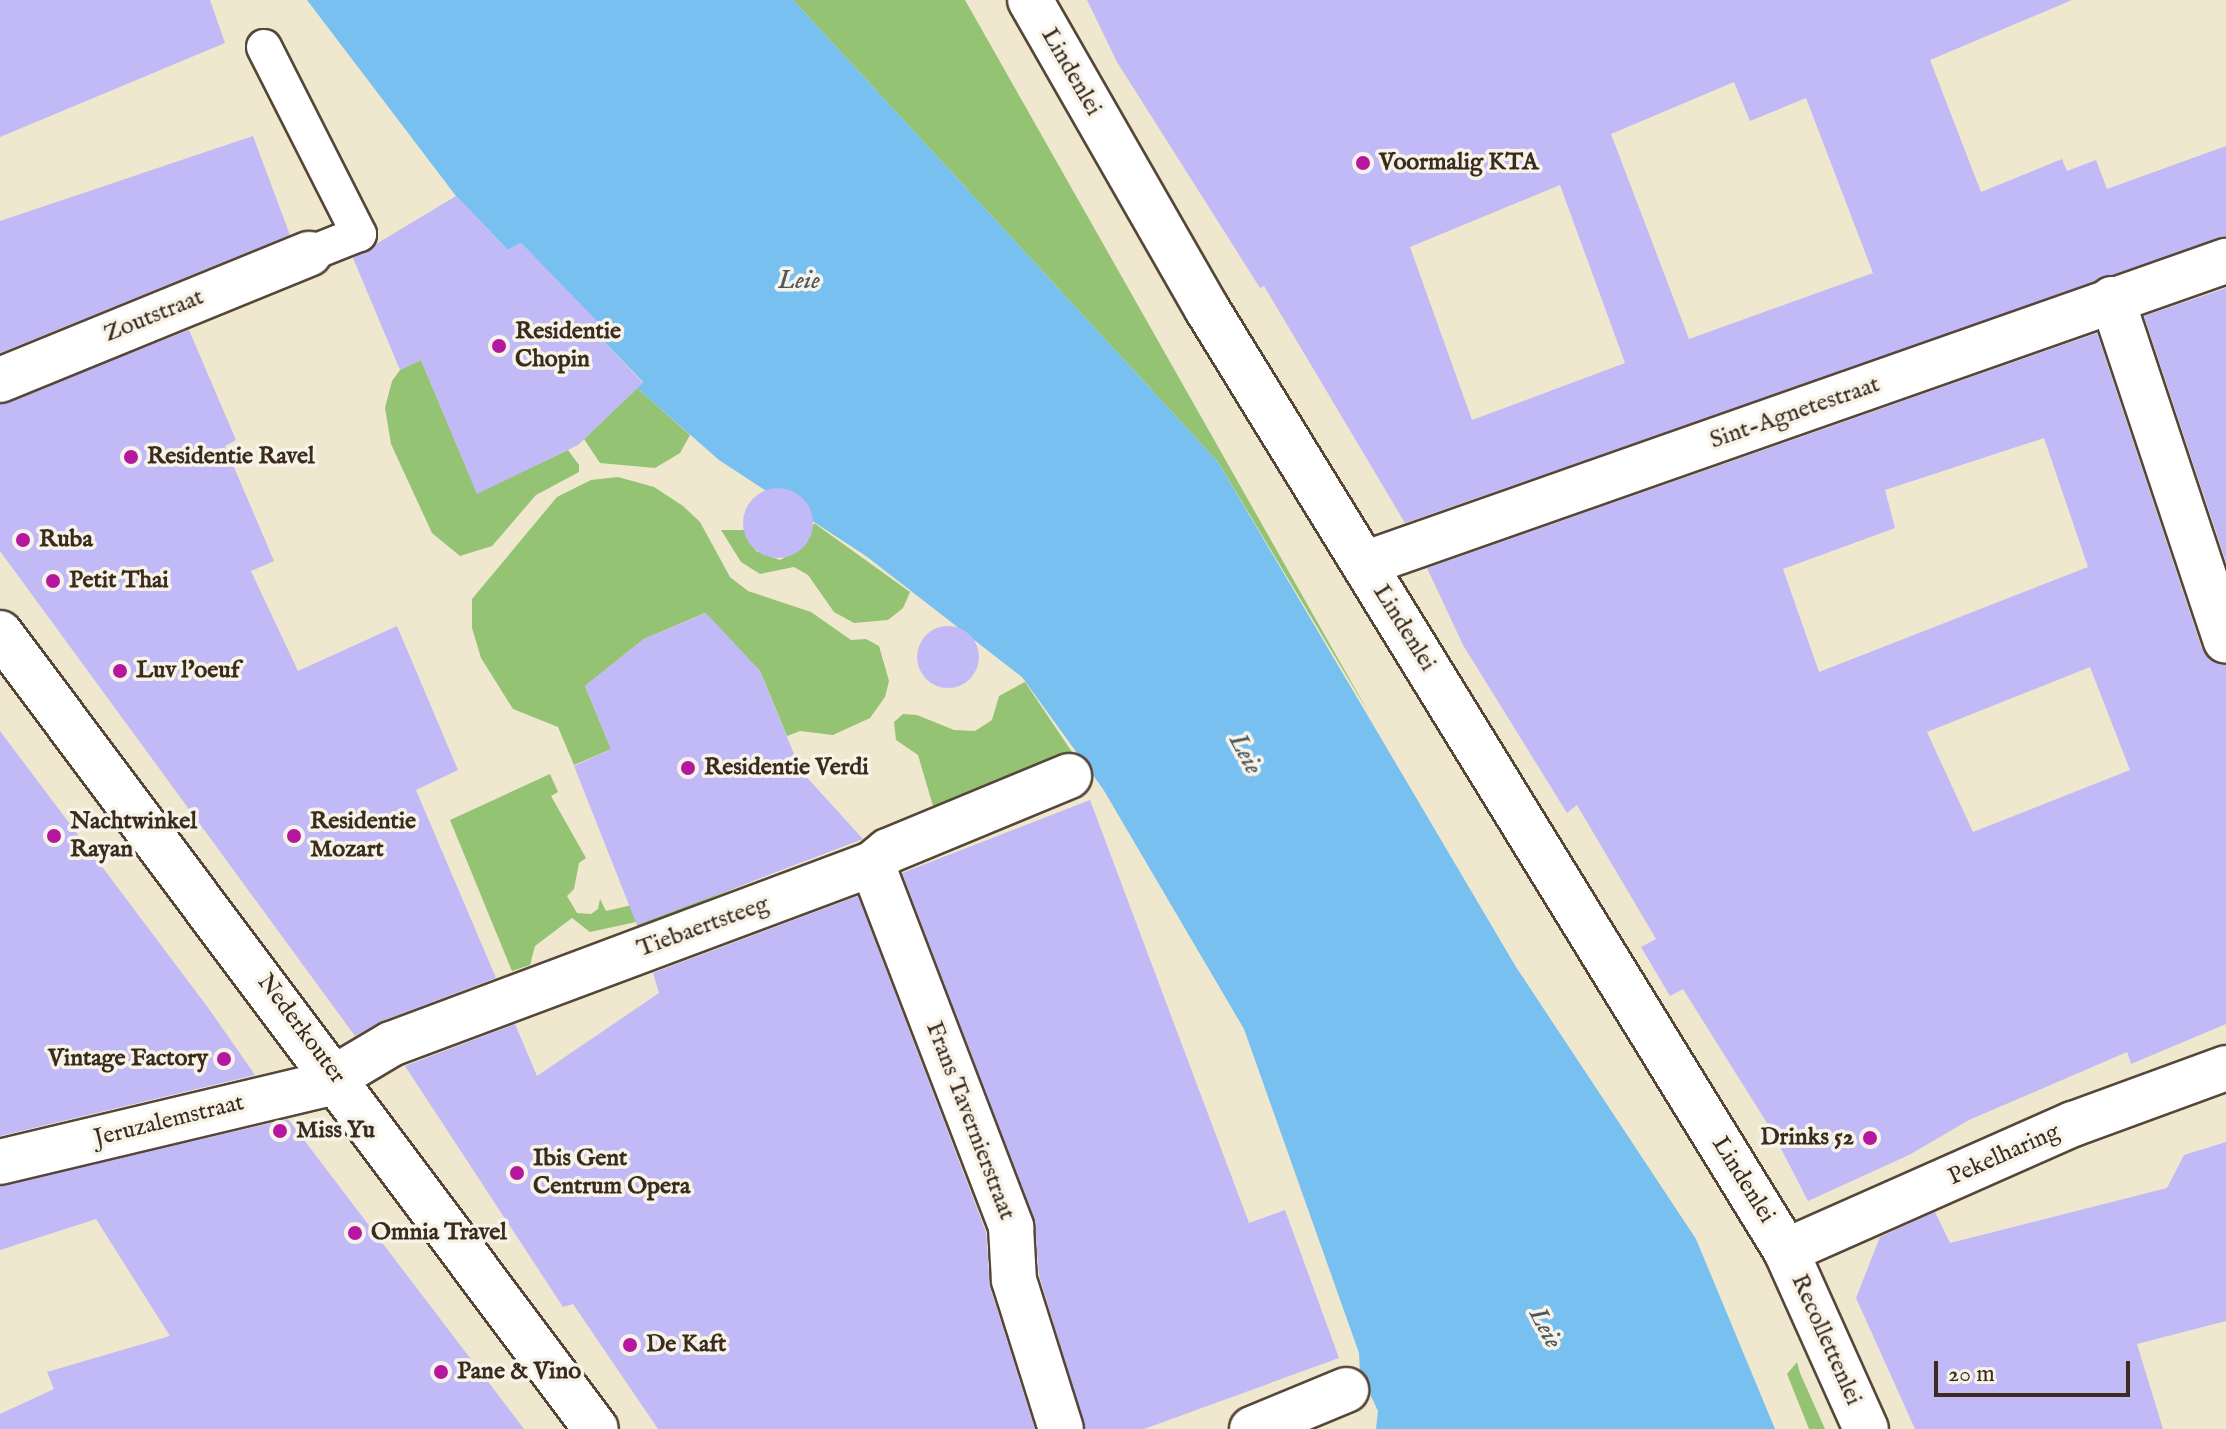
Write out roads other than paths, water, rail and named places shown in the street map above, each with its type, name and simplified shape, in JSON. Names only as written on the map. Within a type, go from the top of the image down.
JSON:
[{"type":"street","name":"Lindenlei","points":[[1030,0],[1207,309],[1786,1251]]},
{"type":"street","name":"Zoutstraat","points":[[0,380],[309,254]]},
{"type":"street","name":"Sint-Agnetestraat","points":[[1364,564],[2226,261]]},
{"type":"street","points":[[2112,299],[2226,641]]},
{"type":"street","name":"Nederkouter","points":[[0,633],[337,1077],[596,1429]]},
{"type":"street","name":"Tiebaertsteeg","points":[[337,1077],[391,1044],[872,864],[888,851],[1069,776]]},
{"type":"street","name":"Frans Tavernierstraat","points":[[872,864],[1011,1227],[1014,1280],[1061,1429]]},
{"type":"street","name":"Pekelharing","points":[[1786,1251],[2073,1124],[2226,1068]]},
{"type":"street","name":"Jeruzalemstraat","points":[[0,1162],[322,1085],[337,1077]]},
{"type":"street","name":"Recollettenlei","points":[[1786,1251],[1866,1429]]},
{"type":"street","points":[[1252,1429],[1346,1390]]},
{"type":"lane","points":[[264,47],[359,234],[309,254]]},
{"type":"water","name":"Leie","points":[[307,0],[793,0],[1218,462],[1516,967],[1696,1239],[1775,1429],[1376,1429],[1378,1411],[1360,1373],[1359,1353],[1244,1029],[1103,789],[1022,677],[866,556],[719,460],[637,388],[643,382],[595,332],[601,326],[521,243],[508,250],[456,196]]},
{"type":"place","name":"Voormalig KTA","points":[[1363,163]]},
{"type":"place","name":"Residentie Chopin","points":[[499,346]]},
{"type":"place","name":"Residentie Ravel","points":[[131,457]]},
{"type":"place","name":"Ruba","points":[[23,540]]},
{"type":"place","name":"Petit Thai","points":[[53,581]]},
{"type":"place","name":"Luv l'oeuf","points":[[120,671]]},
{"type":"place","name":"Residentie Verdi","points":[[688,768]]},
{"type":"place","name":"Nachtwinkel Rayan","points":[[54,836]]},
{"type":"place","name":"Residentie Mozart","points":[[294,836]]},
{"type":"place","name":"Vintage Factory","points":[[224,1059]]},
{"type":"place","name":"Miss Yu","points":[[280,1131]]},
{"type":"place","name":"Drinks 52","points":[[1870,1138]]},
{"type":"place","name":"Ibis Gent Centrum Opera","points":[[517,1173]]},
{"type":"place","name":"Omnia Travel","points":[[355,1233]]},
{"type":"place","name":"De Kaft","points":[[630,1345]]},
{"type":"place","name":"Pane & Vino","points":[[441,1372]]}]
